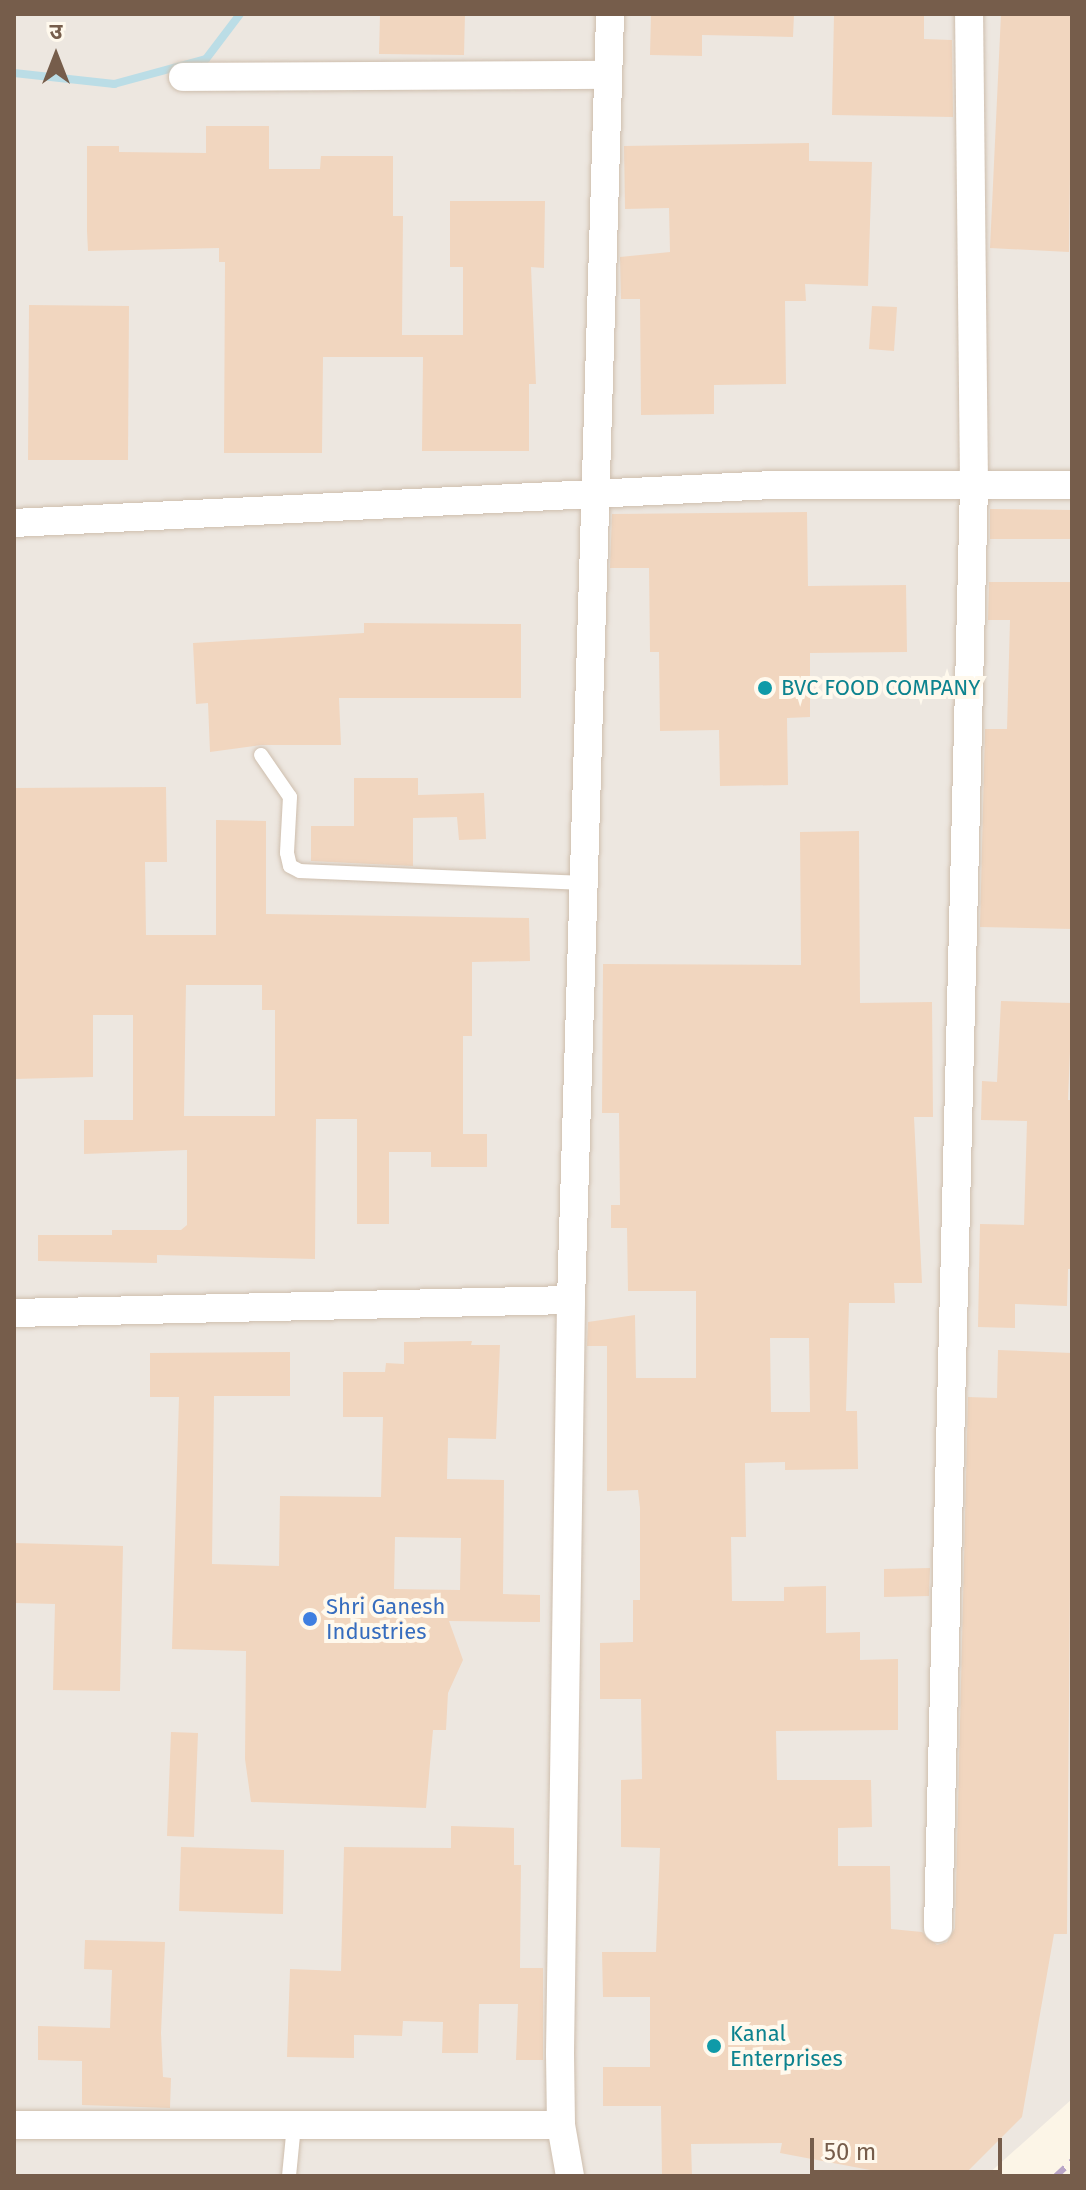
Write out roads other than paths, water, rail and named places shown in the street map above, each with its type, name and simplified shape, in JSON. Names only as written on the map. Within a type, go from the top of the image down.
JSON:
[{"type":"street","points":[[570,2176],[561,2125],[571,1300],[610,14]]},
{"type":"street","points":[[938,1928],[974,485],[969,14]]},
{"type":"street","points":[[183,77],[608,75]]},
{"type":"street","points":[[14,523],[771,485],[1072,485]]},
{"type":"street","points":[[14,1313],[571,1300]]},
{"type":"street","points":[[14,2125],[561,2125]]},
{"type":"lane","points":[[261,755],[290,797],[287,853],[290,866],[300,871],[584,883]]},
{"type":"lane","points":[[289,2176],[294,2125]]},
{"type":"waterway","points":[[14,73],[114,84],[206,59],[240,14]]},
{"type":"railway","points":[[1056,2176],[1072,2161]]},
{"type":"place","name":"BVC FOOD COMPANY","points":[[765,688]]},
{"type":"place","name":"Shri Ganesh Industries","points":[[310,1619]]},
{"type":"place","name":"Kanal Enterprises","points":[[714,2046]]}]
